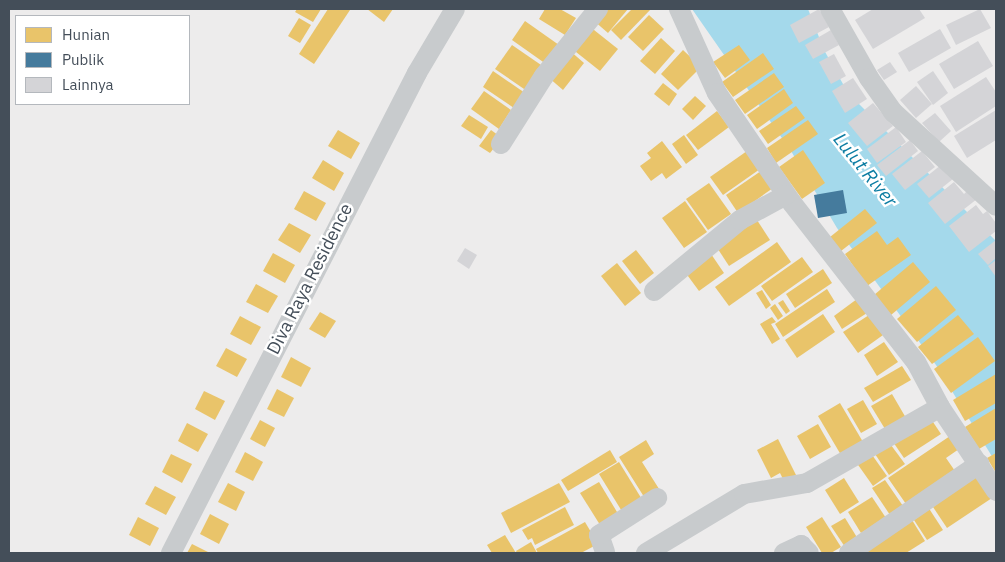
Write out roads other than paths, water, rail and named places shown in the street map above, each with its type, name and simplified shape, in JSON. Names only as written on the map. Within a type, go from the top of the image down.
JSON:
[{"type":"street","name":"Diva Raya Residence","points":[[170,553],[398,108],[455,9]]},
{"type":"street","points":[[501,144],[544,76],[598,9]]},
{"type":"street","points":[[679,9],[717,93],[786,195],[916,362],[940,407],[996,491]]},
{"type":"street","points":[[830,9],[869,78],[893,112],[996,206]]},
{"type":"street","points":[[654,291],[740,220],[786,195]]},
{"type":"street","points":[[646,553],[744,494],[806,483],[940,407]]},
{"type":"street","points":[[849,553],[979,464]]},
{"type":"street","points":[[604,553],[600,535],[658,498]]},
{"type":"street","points":[[784,553],[802,545],[809,553]]},
{"type":"water","name":"Lulut River","points":[[692,9],[808,9],[824,50],[848,93],[996,241],[996,463],[936,365],[837,228],[791,151]]}]
